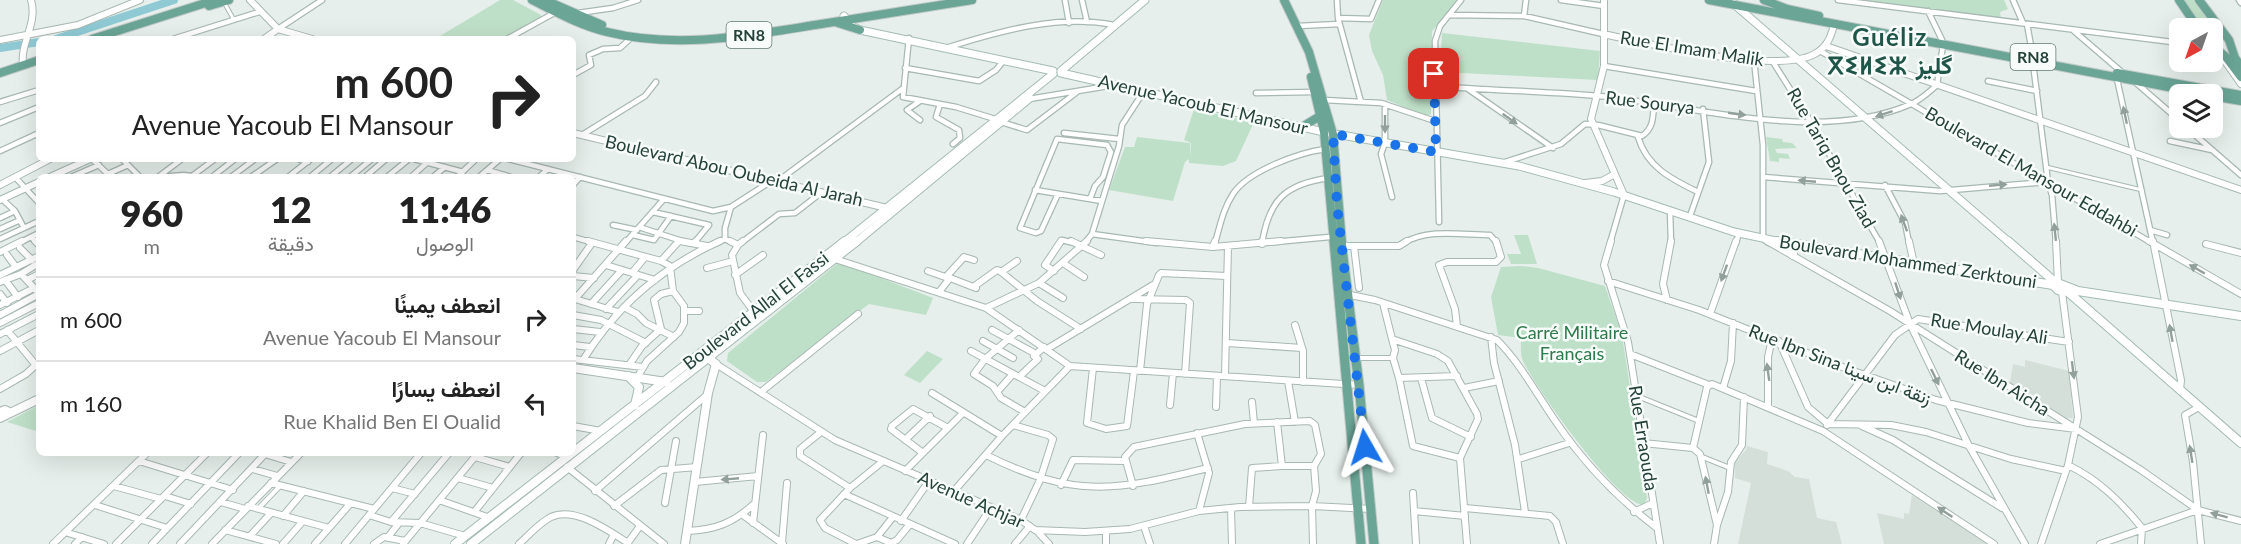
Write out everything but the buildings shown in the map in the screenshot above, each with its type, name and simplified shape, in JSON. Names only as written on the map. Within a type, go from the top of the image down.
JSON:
[{"type":"main road","points":[[101,36],[215,0]]},
{"type":"main road","name":"RN8","points":[[532,0],[593,28],[632,37],[670,40],[708,40],[835,22],[846,18]]},
{"type":"main road","name":"RN8","points":[[545,0],[594,22],[625,30],[688,36],[733,33],[854,17],[946,0]]},
{"type":"main road","name":"RN8","points":[[854,17],[870,17],[972,0]]},
{"type":"main road","points":[[1057,72],[1075,59],[1138,0]]},
{"type":"main road","points":[[1057,72],[1112,24],[1145,0]]},
{"type":"main road","points":[[1277,0],[1298,30]]},
{"type":"main road","points":[[1284,0],[1298,30],[1324,100],[1342,293],[1346,384],[1361,544]]},
{"type":"main road","name":"RN8","points":[[1709,0],[1834,25],[2241,95]]},
{"type":"main road","points":[[1729,0],[2241,443]]},
{"type":"main road","name":"RN8","points":[[1765,0],[1808,14],[1943,43]]},
{"type":"main road","points":[[2179,0],[2191,18]]},
{"type":"main road","points":[[2199,0],[2229,40],[2241,66]]},
{"type":"main road","points":[[116,36],[227,2]]},
{"type":"main road","points":[[854,17],[862,28]]},
{"type":"main road","points":[[862,28],[864,22],[870,17]]},
{"type":"main road","name":"Avenue Yacoub El Mansour","points":[[846,18],[853,27],[872,32],[1005,59],[1328,133],[1500,163],[1585,183],[1763,239]]},
{"type":"main road","points":[[835,22],[862,28]]},
{"type":"main road","points":[[2223,54],[2241,77]]},
{"type":"main road","points":[[0,70],[36,58]]},
{"type":"main road","points":[[1075,59],[1074,68],[1081,77]]},
{"type":"main road","name":"RN8","points":[[2033,60],[2169,88]]},
{"type":"main road","points":[[1311,64],[1320,116],[1328,133],[1325,149],[1331,178]]},
{"type":"main road","name":"Boulevard Allal El Fassi","points":[[998,120],[1029,99],[1057,72]]},
{"type":"main road","name":"Boulevard Allal El Fassi","points":[[576,454],[708,358],[834,258],[1057,72]]},
{"type":"main road","points":[[2223,98],[2241,101]]},
{"type":"main road","points":[[1302,127],[1320,116]]},
{"type":"main road","name":"Boulevard Allal El Fassi","points":[[576,453],[635,405],[670,384],[754,312],[892,209]]},
{"type":"main road","name":"Boulevard Mohammed Zerktouni","points":[[1763,239],[1914,264],[2055,283]]},
{"type":"main road","points":[[1792,255],[1793,249],[1799,245]]},
{"type":"main road","points":[[2066,291],[2241,316]]},
{"type":"main road","points":[[1342,293],[1359,385],[1374,544]]},
{"type":"main road","points":[[633,377],[639,387],[635,405]]},
{"type":"main road","name":"Boulevard Allal El Fassi","points":[[471,544],[573,456]]},
{"type":"main road","name":"Boulevard Allal El Fassi","points":[[455,544],[574,456]]},
{"type":"street","points":[[22,63],[26,40],[34,22],[34,8],[31,0]]},
{"type":"street","points":[[40,36],[78,25],[140,0]]},
{"type":"street","points":[[250,0],[278,29],[302,36]]},
{"type":"street","points":[[268,36],[326,0]]},
{"type":"street","points":[[574,14],[613,8],[638,0]]},
{"type":"street","points":[[1065,0],[1069,23]]},
{"type":"street","points":[[1082,0],[1087,22]]},
{"type":"street","points":[[1337,0],[1335,7],[1338,21],[1361,102]]},
{"type":"street","points":[[1298,30],[1338,21],[1369,19],[1379,0]]},
{"type":"street","points":[[1439,222],[1436,152],[1436,32],[1461,0]]},
{"type":"street","points":[[1524,16],[1526,0]]},
{"type":"street","points":[[1561,0],[1604,3],[1604,66],[1592,124],[1612,176],[1624,195]]},
{"type":"street","points":[[1838,0],[2169,42]]},
{"type":"street","points":[[2013,0],[2025,23],[2033,60],[2048,182],[2052,195],[2059,274],[2055,283]]},
{"type":"street","points":[[227,2],[234,20]]},
{"type":"street","points":[[1913,104],[1937,85],[1943,43],[1928,11]]},
{"type":"street","points":[[182,36],[260,12]]},
{"type":"street","points":[[512,36],[556,12]]},
{"type":"street","points":[[1449,15],[1524,16],[1603,34]]},
{"type":"street","points":[[949,47],[1019,29],[1087,22],[1112,24]]},
{"type":"street","points":[[1834,25],[1831,39],[1823,49],[2041,120],[2241,190]]},
{"type":"street","points":[[2073,30],[2125,75]]},
{"type":"street","name":"Rue El Imam Malik","points":[[1603,34],[1773,62],[1796,59],[1823,49]]},
{"type":"street","points":[[0,40],[26,40],[36,37]]},
{"type":"street","points":[[576,73],[591,65],[589,56],[603,49],[620,48],[632,37]]},
{"type":"street","points":[[909,38],[902,89],[903,97],[940,104],[1028,130],[1077,92]]},
{"type":"street","name":"Boulevard El Mansour Eddahbi","points":[[1823,49],[1913,104],[2241,294]]},
{"type":"street","points":[[2232,49],[2241,50]]},
{"type":"street","points":[[2232,49],[2241,58]]},
{"type":"street","points":[[905,68],[980,81],[996,70],[1005,59]]},
{"type":"street","points":[[2223,59],[2241,84]]},
{"type":"street","points":[[1754,60],[1761,117],[1763,239]]},
{"type":"street","name":"Rue Tariq Bnou Ziad","points":[[1773,62],[1809,119],[1884,249],[1910,324],[1969,446],[2025,544]]},
{"type":"street","points":[[1604,66],[1756,91]]},
{"type":"street","points":[[2117,79],[2166,304],[2181,380],[2180,390]]},
{"type":"street","points":[[1988,81],[2037,91]]},
{"type":"street","points":[[582,135],[645,96],[657,82]]},
{"type":"street","points":[[2135,82],[2169,111]]},
{"type":"street","points":[[1029,99],[1116,85]]},
{"type":"street","name":"Rue Sourya","points":[[1435,87],[1596,96],[1761,117],[1809,119],[1865,119],[1913,104]]},
{"type":"street","points":[[576,176],[713,211],[731,207],[776,181],[902,89]]},
{"type":"street","points":[[1467,89],[1553,148]]},
{"type":"street","points":[[0,102],[36,91]]},
{"type":"street","points":[[986,308],[1039,283],[1082,246],[1092,234],[1125,120],[1144,91]]},
{"type":"street","points":[[1256,93],[1315,92]]},
{"type":"street","points":[[920,100],[907,111],[920,120]]},
{"type":"street","points":[[1324,100],[1385,104],[1436,122]]},
{"type":"street","points":[[1500,163],[1553,148],[1569,139],[1583,125],[1592,124],[1638,137],[1652,130],[1654,103]]},
{"type":"street","points":[[940,104],[936,117],[959,130],[960,138],[953,144]]},
{"type":"street","points":[[1385,104],[1385,143],[1381,154],[1392,197]]},
{"type":"street","points":[[0,123],[36,108]]},
{"type":"street","points":[[1690,216],[1709,162],[1702,109]]},
{"type":"street","points":[[1064,133],[1119,139]]},
{"type":"street","points":[[0,151],[36,134]]},
{"type":"street","name":"Boulevard Abou Oubeida Al Jarah","points":[[576,134],[892,209]]},
{"type":"street","points":[[1638,137],[1643,155],[1652,164],[1668,177],[1698,192]]},
{"type":"street","points":[[2198,138],[2241,175]]},
{"type":"street","points":[[1058,194],[1044,228],[1036,233],[1020,226],[1057,139],[1107,145],[1111,152],[1103,177],[1095,186],[1090,199]]},
{"type":"street","points":[[2170,141],[2213,151]]},
{"type":"street","points":[[1213,247],[1232,195],[1240,185],[1300,154],[1325,149]]},
{"type":"street","points":[[0,185],[44,162]]},
{"type":"street","points":[[57,174],[84,162]]},
{"type":"street","points":[[95,162],[107,174]]},
{"type":"street","points":[[125,162],[137,174]]},
{"type":"street","points":[[163,174],[178,162]]},
{"type":"street","points":[[199,174],[212,162]]},
{"type":"street","points":[[216,174],[231,162]]},
{"type":"street","points":[[235,174],[251,162]]},
{"type":"street","points":[[264,162],[270,164]]},
{"type":"street","points":[[255,174],[273,162]]},
{"type":"street","points":[[292,174],[307,162]]},
{"type":"street","points":[[314,174],[328,162]]},
{"type":"street","points":[[334,174],[348,162]]},
{"type":"street","points":[[354,174],[368,162]]},
{"type":"street","points":[[368,174],[382,162]]},
{"type":"street","points":[[391,174],[405,162]]},
{"type":"street","points":[[414,174],[428,162]]},
{"type":"street","points":[[432,162],[463,172]]},
{"type":"street","points":[[461,174],[474,162]]},
{"type":"street","points":[[482,174],[496,162]]},
{"type":"street","points":[[520,162],[568,174]]},
{"type":"street","points":[[83,174],[99,165]]},
{"type":"street","points":[[112,174],[128,165]]},
{"type":"street","points":[[439,174],[445,167]]},
{"type":"street","points":[[2046,167],[2142,190]]},
{"type":"street","points":[[542,174],[548,169]]},
{"type":"street","points":[[487,170],[494,174]]},
{"type":"street","points":[[338,171],[346,174]]},
{"type":"street","points":[[1585,183],[1602,181],[1612,176]]},
{"type":"street","points":[[1612,176],[1614,192]]},
{"type":"street","points":[[15,177],[36,200]]},
{"type":"street","points":[[576,182],[580,177]]},
{"type":"street","points":[[1763,177],[1948,190],[2048,182]]},
{"type":"street","points":[[1262,244],[1266,219],[1274,202],[1288,192],[1316,180],[1331,178]]},
{"type":"street","points":[[24,228],[18,221],[15,211],[1,200],[36,183]]},
{"type":"street","points":[[1885,185],[1905,223],[1914,264]]},
{"type":"street","points":[[1035,190],[1102,201]]},
{"type":"street","points":[[754,312],[741,300],[732,255],[738,245],[779,214],[795,213],[822,192]]},
{"type":"street","name":"Rue Erraouda","points":[[1624,195],[1605,259],[1605,272],[1625,331],[1630,354],[1660,544]]},
{"type":"street","points":[[576,296],[664,199]]},
{"type":"street","points":[[725,239],[725,228],[731,207]]},
{"type":"street","points":[[1667,300],[1663,285],[1671,245],[1670,210]]},
{"type":"street","points":[[0,218],[15,211]]},
{"type":"street","points":[[653,212],[709,225],[694,243]]},
{"type":"street","points":[[636,231],[652,240],[671,216]]},
{"type":"street","points":[[0,229],[18,221]]},
{"type":"street","points":[[0,239],[36,224]]},
{"type":"street","points":[[613,225],[636,231],[659,233],[679,241],[708,246]]},
{"type":"street","points":[[2150,230],[2167,235]]},
{"type":"street","points":[[1710,314],[1739,233]]},
{"type":"street","points":[[12,234],[32,260]]},
{"type":"street","points":[[0,252],[20,245],[36,234]]},
{"type":"street","points":[[1092,234],[1182,246],[1213,247],[1337,241],[1354,246],[1399,246],[1413,237],[1424,235],[1480,234],[1493,237],[1498,244],[1501,257],[1496,262],[1447,262],[1439,266],[1445,288],[1453,299],[1457,326]]},
{"type":"street","points":[[31,237],[36,242]]},
{"type":"street","points":[[576,238],[645,256],[670,266]]},
{"type":"street","points":[[583,360],[600,332],[618,312],[670,266],[725,239],[738,245]]},
{"type":"street","name":"Rue Ibn Aicha","points":[[1763,239],[1910,324],[2141,470],[2198,510],[2241,521]]},
{"type":"street","points":[[1054,271],[1045,265],[1062,240],[1101,255]]},
{"type":"street","points":[[661,261],[679,241]]},
{"type":"street","points":[[576,266],[592,243]]},
{"type":"street","points":[[2206,243],[2241,253]]},
{"type":"street","points":[[1225,376],[1228,246]]},
{"type":"street","points":[[1354,246],[1359,288]]},
{"type":"street","points":[[7,255],[16,267]]},
{"type":"street","points":[[735,275],[763,255]]},
{"type":"street","points":[[576,256],[582,257]]},
{"type":"street","points":[[606,309],[635,274],[645,256]]},
{"type":"street","points":[[939,292],[964,257],[974,260]]},
{"type":"street","points":[[0,275],[36,258]]},
{"type":"street","points":[[834,258],[986,308],[1070,366],[1359,385]]},
{"type":"street","points":[[707,268],[733,261]]},
{"type":"street","points":[[1001,272],[1017,261]]},
{"type":"street","points":[[1063,263],[1084,277]]},
{"type":"street","points":[[18,297],[3,281],[36,265]]},
{"type":"street","points":[[606,265],[655,280]]},
{"type":"street","points":[[633,377],[674,337],[684,323],[685,311],[673,291],[670,266]]},
{"type":"street","points":[[591,304],[622,270]]},
{"type":"street","points":[[928,271],[976,287],[997,270],[1081,330]]},
{"type":"street","points":[[1093,368],[1087,423],[1102,427],[1127,426],[1148,298],[1161,273],[1227,276]]},
{"type":"street","points":[[21,274],[36,290]]},
{"type":"street","points":[[27,280],[36,276]]},
{"type":"street","points":[[576,276],[594,278]]},
{"type":"street","name":"Rue Ibn Sina زنقة ابن سينا","points":[[1608,281],[1710,314],[1950,407],[2025,423],[2077,429]]},
{"type":"street","points":[[1039,283],[1063,298]]},
{"type":"street","points":[[1036,354],[1081,330],[1154,285]]},
{"type":"street","points":[[0,305],[34,288]]},
{"type":"street","points":[[660,329],[654,300],[661,294],[673,291]]},
{"type":"street","points":[[2041,544],[2067,468],[2077,429],[2078,417],[2069,342],[2066,291]]},
{"type":"street","points":[[1342,293],[1457,326],[1491,337],[1502,344],[1585,463],[1634,512],[1657,528]]},
{"type":"street","points":[[0,294],[7,303]]},
{"type":"street","points":[[0,315],[36,296]]},
{"type":"street","points":[[576,297],[618,312]]},
{"type":"street","points":[[1132,299],[1186,300],[1190,303],[1185,374]]},
{"type":"street","points":[[1383,303],[1395,350],[1393,358],[1413,446],[1460,458]]},
{"type":"street","points":[[0,324],[36,305]]},
{"type":"street","points":[[624,307],[674,337]]},
{"type":"street","points":[[685,311],[699,310]]},
{"type":"street","points":[[761,392],[858,314]]},
{"type":"street","points":[[0,334],[36,316]]},
{"type":"street","points":[[576,316],[607,324],[646,343]]},
{"type":"street","points":[[10,318],[17,326]]},
{"type":"street","name":"Rue Moulay Ali","points":[[1910,324],[1918,318],[1926,318],[2069,342]]},
{"type":"street","points":[[1723,388],[1731,361],[1733,323]]},
{"type":"street","points":[[1823,431],[1895,335],[1910,324]]},
{"type":"street","points":[[1296,325],[1302,348],[1303,382]]},
{"type":"street","points":[[576,329],[600,332]]},
{"type":"street","points":[[629,365],[660,329]]},
{"type":"street","points":[[7,330],[36,362]]},
{"type":"street","points":[[992,330],[1036,354]]},
{"type":"street","points":[[1019,330],[985,359],[974,374],[993,386],[1001,398],[1024,412]]},
{"type":"street","points":[[0,351],[36,332]]},
{"type":"street","points":[[1491,337],[1492,361],[1519,459],[1525,512]]},
{"type":"street","points":[[1392,339],[1444,357],[1464,388],[1478,419],[1460,458],[1467,544]]},
{"type":"street","points":[[1768,407],[1771,390],[1766,359],[1776,340]]},
{"type":"street","points":[[1776,340],[1808,407],[1828,424],[1891,425],[1926,432],[2011,459],[2084,472],[2106,487],[2142,528],[2141,544]]},
{"type":"street","points":[[983,341],[1014,358]]},
{"type":"street","points":[[1227,343],[1302,348]]},
{"type":"street","points":[[576,345],[590,347]]},
{"type":"street","points":[[971,351],[1045,391]]},
{"type":"street","points":[[1019,377],[1038,359],[1034,356],[1036,354]]},
{"type":"street","points":[[1630,354],[1709,385],[1723,388],[1823,431],[1994,544]]},
{"type":"street","name":"Avenue Achjar","points":[[708,358],[821,432],[882,462],[1021,520],[1033,528],[1085,532],[1106,531],[1144,526],[1199,511],[1248,507],[1312,506],[1371,509]]},
{"type":"street","points":[[1355,358],[1393,358]]},
{"type":"street","points":[[576,359],[643,367]]},
{"type":"street","points":[[0,390],[26,374],[36,364]]},
{"type":"street","points":[[685,544],[708,393],[716,364]]},
{"type":"street","points":[[954,491],[1024,412],[1070,366]]},
{"type":"street","points":[[576,369],[670,384]]},
{"type":"street","points":[[1170,405],[1173,373]]},
{"type":"street","points":[[997,392],[1012,375]]},
{"type":"street","points":[[1216,407],[1217,376]]},
{"type":"street","points":[[1399,378],[1457,376]]},
{"type":"street","points":[[1421,378],[1432,418],[1471,437]]},
{"type":"street","points":[[1288,381],[1295,422]]},
{"type":"street","points":[[1464,388],[1499,381]]},
{"type":"street","points":[[1693,448],[1704,396],[1709,385]]},
{"type":"street","points":[[596,491],[708,393]]},
{"type":"street","points":[[932,393],[1002,436]]},
{"type":"street","points":[[1642,398],[1699,421]]},
{"type":"street","points":[[1714,544],[1717,525],[1728,492],[1730,468],[1742,445],[1744,398]]},
{"type":"street","points":[[0,418],[36,400]]},
{"type":"street","points":[[1252,402],[1254,423]]},
{"type":"street","points":[[2199,407],[2185,415],[2201,544]]},
{"type":"street","points":[[923,453],[891,429],[892,426],[913,409],[930,416],[948,428]]},
{"type":"street","points":[[0,411],[9,412]]},
{"type":"street","points":[[905,471],[963,413]]},
{"type":"street","points":[[905,440],[930,416]]},
{"type":"street","points":[[1133,486],[1125,454],[1134,447],[1254,423],[1310,421],[1315,425],[1321,454],[1314,466],[1316,491],[1312,506],[1312,544]]},
{"type":"street","points":[[1277,422],[1282,466]]},
{"type":"street","points":[[1013,425],[1048,435],[1053,439],[1040,480],[1021,520]]},
{"type":"street","points":[[1861,425],[1893,440],[2004,509]]},
{"type":"street","points":[[576,427],[602,431]]},
{"type":"street","points":[[821,432],[800,449],[800,456],[850,488]]},
{"type":"street","points":[[1197,434],[1209,473],[1199,511]]},
{"type":"street","points":[[753,523],[763,435]]},
{"type":"street","points":[[665,503],[676,441]]},
{"type":"street","points":[[1519,459],[1569,443]]},
{"type":"street","points":[[1643,443],[1693,448],[1700,456],[1730,468]]},
{"type":"street","points":[[986,455],[1040,480],[1088,489],[1133,486],[1208,468]]},
{"type":"street","points":[[53,544],[144,456]]},
{"type":"street","points":[[116,544],[204,456]]},
{"type":"street","points":[[152,544],[235,456]]},
{"type":"street","points":[[180,544],[264,456]]},
{"type":"street","points":[[272,456],[291,462]]},
{"type":"street","points":[[212,544],[298,456]]},
{"type":"street","points":[[345,544],[419,456]]},
{"type":"street","points":[[391,522],[447,456]]},
{"type":"street","points":[[374,544],[381,537],[404,543],[475,456]]},
{"type":"street","points":[[479,456],[510,467]]},
{"type":"street","points":[[475,511],[519,456]]},
{"type":"street","points":[[560,456],[596,491],[664,544]]},
{"type":"street","points":[[1700,456],[1717,525]]},
{"type":"street","points":[[1061,485],[1073,460],[1126,461]]},
{"type":"street","points":[[139,461],[233,490]]},
{"type":"street","points":[[882,462],[850,488],[820,522],[825,528],[856,544],[878,537],[892,517]]},
{"type":"street","points":[[1248,507],[1252,468],[1314,466]]},
{"type":"street","points":[[614,506],[659,471],[697,467]]},
{"type":"street","points":[[253,469],[277,476]]},
{"type":"street","points":[[695,482],[758,476]]},
{"type":"street","points":[[458,478],[493,488]]},
{"type":"street","points":[[901,520],[929,481]]},
{"type":"street","points":[[271,483],[374,509]]},
{"type":"street","points":[[743,515],[783,543],[787,483]]},
{"type":"street","points":[[258,509],[281,485]]},
{"type":"street","points":[[114,486],[191,504]]},
{"type":"street","points":[[392,488],[415,494]]},
{"type":"street","points":[[283,516],[304,491]]},
{"type":"street","points":[[1413,493],[1416,544]]},
{"type":"street","points":[[844,494],[955,544]]},
{"type":"street","points":[[439,500],[490,518]]},
{"type":"street","points":[[221,502],[258,509],[329,528]]},
{"type":"street","points":[[687,531],[725,527],[743,515],[755,503]]},
{"type":"street","points":[[1634,512],[1653,503]]},
{"type":"street","points":[[315,544],[350,504]]},
{"type":"street","points":[[95,505],[167,528]]},
{"type":"street","points":[[967,544],[991,508]]},
{"type":"street","points":[[1231,508],[1232,544]]},
{"type":"street","points":[[1465,508],[1525,512],[1553,518],[1563,544]]},
{"type":"street","points":[[2100,544],[2198,510]]},
{"type":"street","points":[[1414,511],[1465,516]]},
{"type":"street","points":[[250,536],[271,513]]},
{"type":"street","points":[[519,544],[550,519],[563,514],[589,522],[614,534],[627,544],[640,526]]},
{"type":"street","points":[[369,515],[391,522],[420,524],[465,536]]},
{"type":"street","points":[[283,544],[303,521]]},
{"type":"street","points":[[388,537],[399,523]]},
{"type":"street","points":[[878,537],[882,541],[891,543],[897,540],[910,524]]},
{"type":"street","points":[[1144,526],[1150,544]]},
{"type":"street","points":[[1015,544],[1033,528],[1049,544]]},
{"type":"street","points":[[225,530],[273,544]]},
{"type":"street","points":[[1106,531],[1106,544]]},
{"type":"street","points":[[65,532],[104,544]]},
{"type":"street","points":[[609,544],[614,534]]},
{"type":"street","points":[[75,544],[82,537]]},
{"type":"shaded area","points":[[2025,360],[2069,371],[2073,418],[2066,418],[2010,383],[2013,364],[2025,367]]},
{"type":"shaded area","points":[[1747,446],[1768,452],[1767,464],[1788,471],[1795,477],[1809,479],[1817,518],[1836,522],[1842,544],[1738,544],[1751,483],[1735,478],[1735,462]]},
{"type":"shaded area","points":[[1912,495],[1987,544],[1884,544],[1877,513],[1904,519],[1904,513],[1909,514]]},
{"type":"green space","points":[[500,0],[513,0],[541,15],[506,36],[440,36]]},
{"type":"green space","points":[[1383,0],[1459,0],[1432,31],[1431,114],[1426,116],[1387,100],[1383,75],[1372,51],[1369,35]]},
{"type":"green space","points":[[1851,0],[2004,0],[2008,9],[2000,12],[2001,19]]},
{"type":"green space","points":[[2181,0],[2197,0],[2210,18],[2194,18]]},
{"type":"green space","points":[[1442,33],[1600,51],[1598,80],[1440,72]]},
{"type":"green space","points":[[1194,109],[1254,122],[1236,161],[1223,166],[1189,163],[1189,159],[1185,162],[1173,201],[1109,190],[1125,147],[1134,147],[1137,137],[1190,143],[1190,157],[1191,143],[1184,140]]},
{"type":"green space","points":[[1766,137],[1782,139],[1783,142],[1792,143],[1797,148],[1775,149],[1777,153],[1788,154],[1790,159],[1779,158],[1779,162],[1770,161]]},
{"type":"green space","points":[[1514,235],[1528,235],[1537,264],[1511,264],[1507,254],[1521,254]]},
{"type":"green space","points":[[839,262],[933,298],[926,315],[869,304],[766,382],[757,382],[727,361],[728,353]]},
{"type":"green space","name":"Carré Militaire Français","points":[[1501,267],[1538,268],[1605,286],[1622,335],[1647,498],[1644,505],[1632,500],[1616,486],[1578,443],[1523,361],[1521,338],[1498,335],[1491,297]]},
{"type":"green space","points":[[927,351],[943,359],[920,383],[904,375]]},
{"type":"green space","points":[[36,407],[36,431],[7,422]]},
{"type":"waterway","points":[[65,36],[174,0]]},
{"type":"waterway","points":[[0,48],[36,42]]},
{"type":"district","name":"Guéliz ⴳⵉⵍⵉⵣ گليز","points":[[1890,52]]},
{"type":"route","points":[[1365,447],[1337,205],[1333,134],[1436,152],[1434,74]]}]
